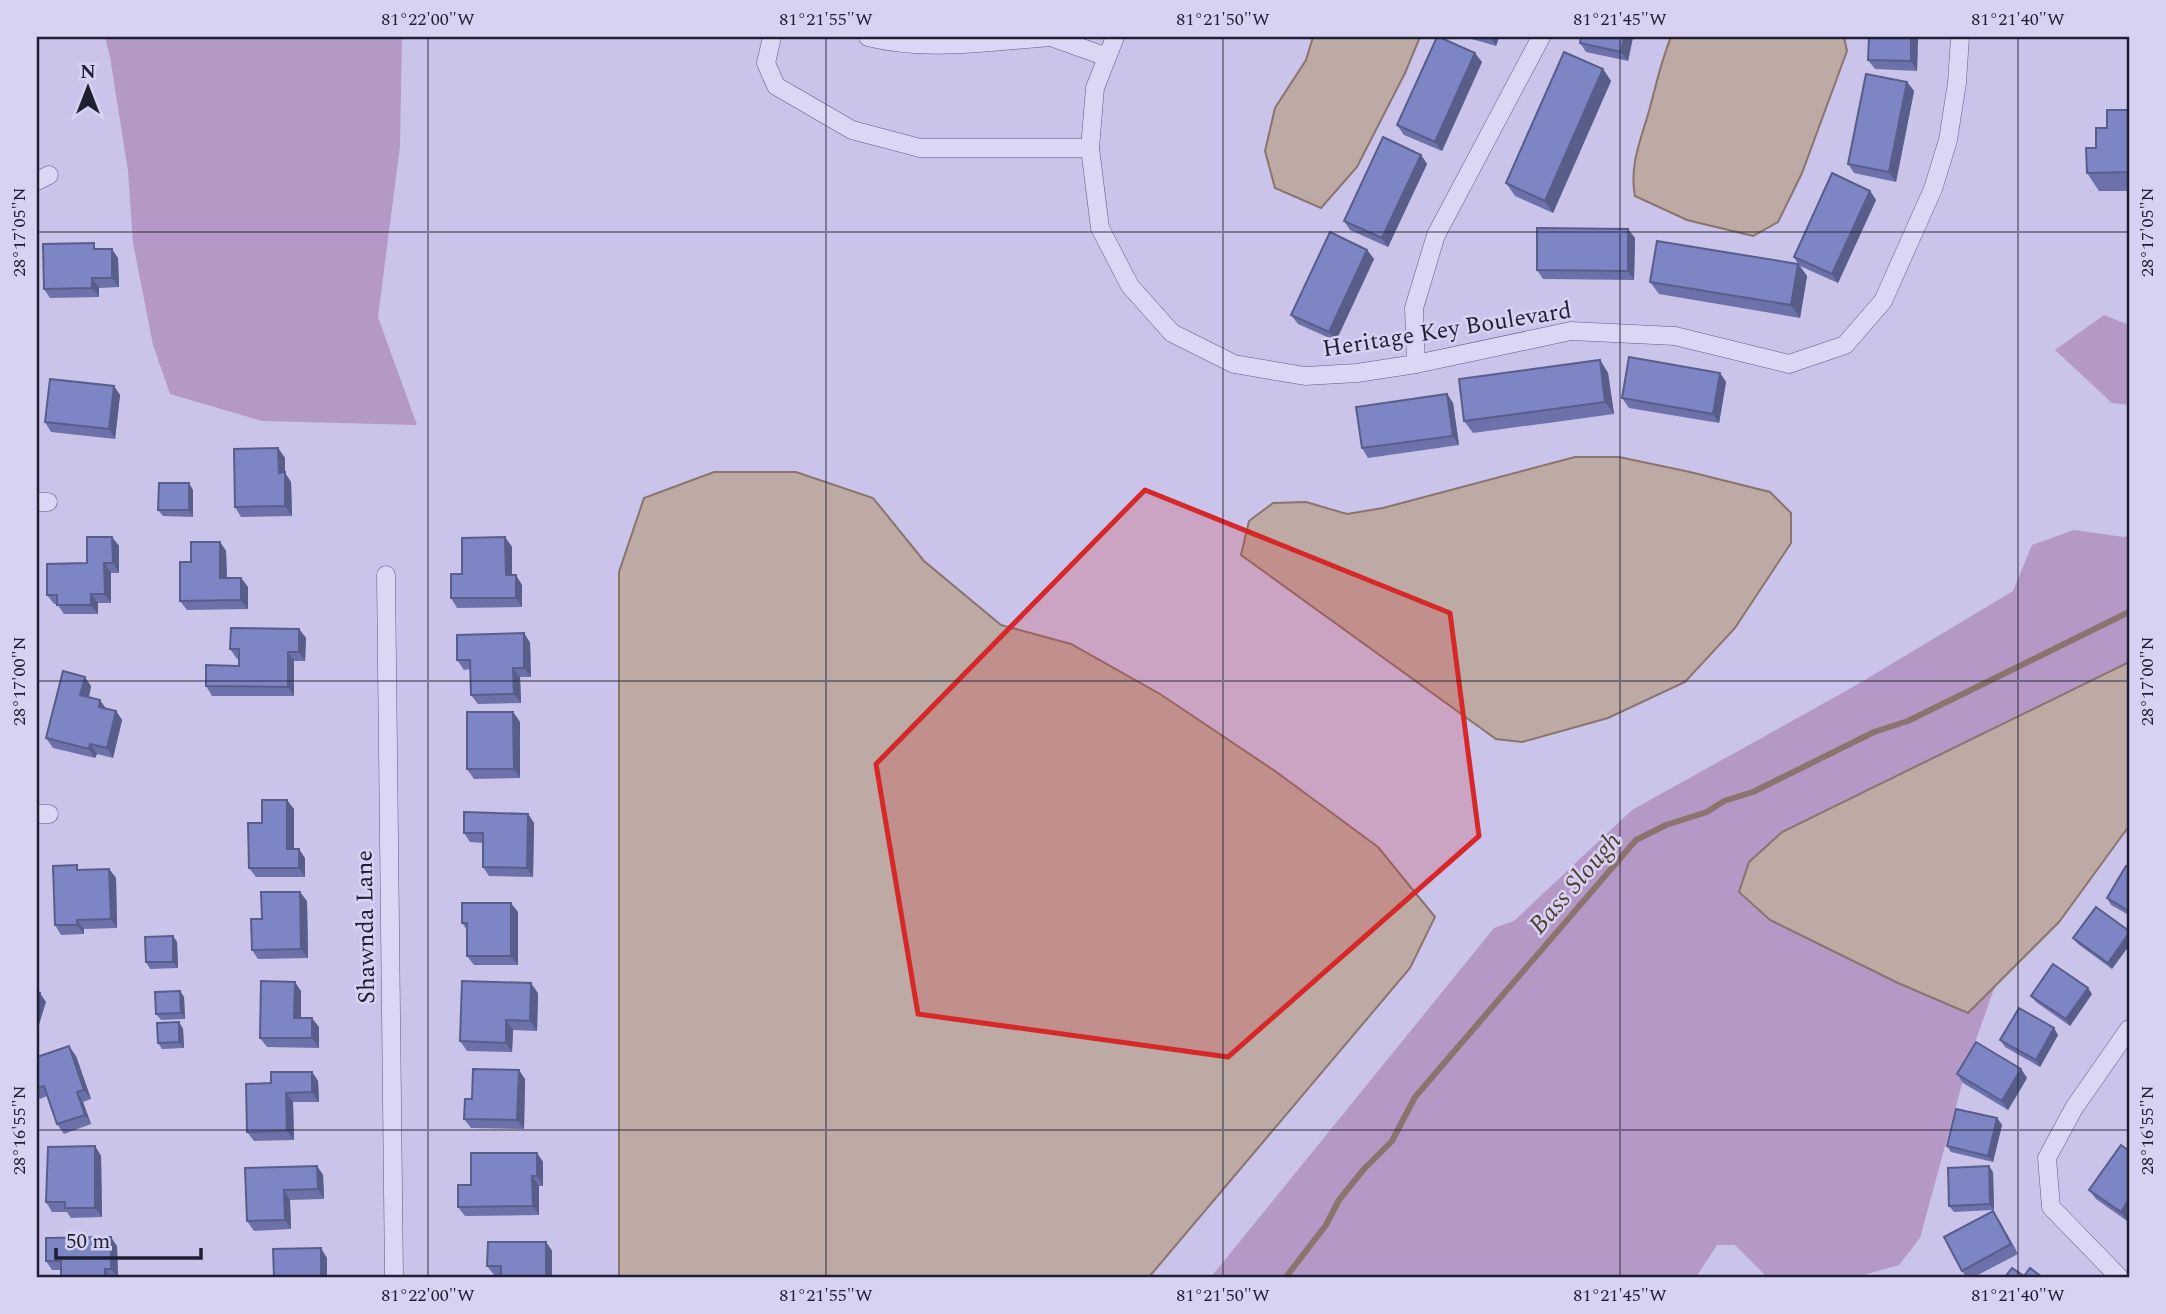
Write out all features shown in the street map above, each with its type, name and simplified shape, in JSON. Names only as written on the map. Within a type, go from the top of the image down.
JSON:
[{"type":"street","points":[[772,37],[766,63],[776,86],[852,130],[920,148],[1090,148]]},
{"type":"street","points":[[868,37],[893,44],[1051,37],[1107,57]]},
{"type":"street","name":"Heritage Key Boulevard","points":[[1115,37],[1095,88],[1090,148],[1100,228],[1130,286],[1172,333],[1234,364],[1305,376],[1357,373],[1416,365],[1571,331],[1675,336],[1789,364],[1845,345],[1883,301],[1933,189],[1948,141],[1957,83],[1960,37]]},
{"type":"street","points":[[1416,365],[1414,308],[1436,235],[1541,37]]},
{"type":"street","name":"Shawnda Lane","points":[[386,575],[394,1277]]},
{"type":"street","points":[[2119,1277],[2051,1207],[2047,1158],[2074,1108],[2129,1029]]},
{"type":"highlighted area","points":[[1145,490],[1450,613],[1479,836],[1228,1057],[918,1014],[876,764]]},
{"type":"shaded area","points":[[105,37],[402,37],[400,146],[378,317],[417,425],[262,421],[170,394],[153,345],[133,243],[128,171]]},
{"type":"shaded area","points":[[1313,37],[1420,37],[1405,73],[1357,167],[1321,208],[1275,188],[1265,151],[1275,108],[1306,60]]},
{"type":"shaded area","points":[[1671,37],[1844,37],[1847,51],[1802,173],[1778,222],[1753,236],[1687,220],[1635,196],[1637,153]]},
{"type":"shaded area","points":[[2104,315],[2129,325],[2129,405],[2112,403],[2055,350]]},
{"type":"shaded area","points":[[1575,457],[1619,457],[1770,492],[1791,513],[1791,543],[1735,628],[1685,682],[1608,718],[1522,742],[1496,739],[1241,555],[1249,521],[1273,503],[1306,502],[1347,514],[1383,508]]},
{"type":"shaded area","points":[[714,472],[796,472],[873,498],[924,561],[1001,625],[1071,644],[1160,694],[1275,771],[1378,847],[1435,917],[1410,968],[1149,1277],[619,1277],[619,572],[644,498]]},
{"type":"shaded area","points":[[2074,530],[2124,537],[2129,535],[2129,662],[1782,832],[1749,862],[1740,893],[1770,920],[1898,983],[1967,1013],[1995,986],[1968,1062],[1920,1238],[1899,1265],[1857,1277],[1767,1277],[1735,1245],[1717,1245],[1696,1277],[1211,1277],[1494,928],[1514,921],[1632,810],[1853,687],[2013,591],[2032,545]]},
{"type":"shaded area","points":[[2129,662],[2129,826],[2059,922],[1968,1013],[1898,983],[1770,920],[1739,892],[1749,862],[1782,832]]},
{"type":"building","points":[[1437,37],[1475,53],[1435,142],[1397,125]]},
{"type":"building","points":[[1581,37],[1624,37],[1621,52],[1580,43]]},
{"type":"building","points":[[1869,37],[1911,37],[1911,61],[1868,60]]},
{"type":"building","points":[[1564,52],[1603,69],[1545,201],[1506,183]]},
{"type":"building","points":[[1866,74],[1907,82],[1889,172],[1848,164]]},
{"type":"building","points":[[2107,110],[2129,110],[2129,172],[2087,173],[2086,148],[2096,148],[2096,128],[2107,128]]},
{"type":"building","points":[[1383,137],[1421,155],[1382,238],[1344,221]]},
{"type":"building","points":[[1832,173],[1870,191],[1832,274],[1794,257]]},
{"type":"building","points":[[1537,228],[1628,229],[1628,271],[1537,270]]},
{"type":"building","points":[[1330,232],[1367,250],[1329,332],[1291,315]]},
{"type":"building","points":[[1657,241],[1798,264],[1791,305],[1650,282]]},
{"type":"building","points":[[94,243],[94,249],[112,249],[112,278],[92,278],[92,288],[44,289],[43,244]]},
{"type":"building","points":[[1629,357],[1720,373],[1713,414],[1622,398]]},
{"type":"building","points":[[1600,360],[1605,402],[1464,421],[1459,379]]},
{"type":"building","points":[[50,379],[114,386],[109,429],[45,422]]},
{"type":"building","points":[[1447,394],[1453,436],[1362,448],[1356,407]]},
{"type":"building","points":[[278,448],[279,473],[285,472],[285,506],[235,507],[234,449]]},
{"type":"building","points":[[159,483],[189,483],[189,510],[158,510]]},
{"type":"building","points":[[87,537],[112,537],[113,563],[104,563],[105,594],[91,594],[91,605],[57,605],[57,595],[47,595],[47,564],[87,563]]},
{"type":"building","points":[[505,537],[506,575],[516,575],[516,598],[451,598],[451,574],[462,574],[462,538]]},
{"type":"building","points":[[191,542],[220,542],[220,578],[241,578],[241,600],[180,601],[180,562],[191,562]]},
{"type":"building","points":[[231,628],[299,629],[299,652],[288,652],[288,687],[206,686],[206,665],[239,666],[239,649],[230,649]]},
{"type":"building","points":[[524,633],[524,668],[513,668],[514,694],[471,695],[470,660],[457,660],[457,635]]},
{"type":"building","points":[[63,671],[85,677],[80,695],[100,700],[99,707],[116,711],[107,748],[90,744],[89,749],[46,738]]},
{"type":"building","points":[[467,712],[513,712],[514,769],[467,769]]},
{"type":"building","points":[[262,800],[287,800],[287,849],[299,849],[299,868],[249,868],[248,823],[262,823]]},
{"type":"building","points":[[464,812],[528,814],[527,868],[483,867],[483,833],[464,833]]},
{"type":"building","points":[[77,865],[77,870],[109,869],[111,919],[77,920],[77,925],[55,925],[53,866]]},
{"type":"building","points":[[2126,866],[2129,868],[2129,911],[2107,898]]},
{"type":"building","points":[[261,892],[300,892],[301,949],[252,950],[251,919],[262,919]]},
{"type":"building","points":[[462,903],[511,903],[511,956],[467,956],[467,923],[462,923]]},
{"type":"building","points":[[2096,907],[2129,931],[2108,963],[2073,938]]},
{"type":"building","points":[[173,936],[173,962],[146,962],[145,937]]},
{"type":"building","points":[[2053,964],[2088,988],[2066,1019],[2031,996]]},
{"type":"building","points":[[261,981],[295,982],[294,1018],[312,1018],[312,1038],[260,1038]]},
{"type":"building","points":[[462,981],[531,983],[530,1021],[506,1020],[506,1043],[460,1041]]},
{"type":"building","points":[[180,991],[181,1013],[156,1014],[155,992]]},
{"type":"building","points":[[2019,1008],[2054,1028],[2036,1060],[2000,1040]]},
{"type":"building","points":[[179,1022],[179,1042],[158,1043],[157,1023]]},
{"type":"building","points":[[1976,1042],[2021,1069],[2002,1101],[1957,1074]]},
{"type":"building","points":[[69,1046],[84,1090],[77,1092],[85,1115],[57,1124],[44,1086],[37,1088],[37,1057]]},
{"type":"building","points":[[473,1069],[519,1070],[517,1120],[464,1119],[465,1099],[472,1099]]},
{"type":"building","points":[[271,1072],[312,1072],[312,1092],[286,1093],[287,1131],[247,1132],[246,1084],[271,1083]]},
{"type":"building","points":[[1956,1109],[1997,1118],[1988,1156],[1947,1146]]},
{"type":"building","points":[[2121,1145],[2129,1151],[2129,1199],[2121,1212],[2089,1190]]},
{"type":"building","points":[[95,1146],[95,1208],[65,1208],[65,1202],[46,1202],[48,1147]]},
{"type":"building","points":[[471,1153],[537,1153],[537,1176],[532,1176],[533,1206],[458,1207],[458,1185],[471,1185]]},
{"type":"building","points":[[317,1166],[318,1189],[284,1190],[285,1220],[247,1221],[245,1168]]},
{"type":"building","points":[[1989,1166],[1990,1204],[1949,1206],[1948,1168]]},
{"type":"building","points":[[1993,1211],[2011,1244],[1962,1271],[1944,1237]]},
{"type":"building","points":[[111,1237],[111,1269],[105,1269],[105,1277],[61,1277],[61,1261],[46,1261],[46,1238]]},
{"type":"building","points":[[488,1242],[546,1242],[546,1277],[501,1277],[501,1266],[487,1266]]},
{"type":"building","points":[[321,1248],[321,1277],[274,1277],[273,1249]]},
{"type":"building","points":[[2012,1268],[2024,1276],[2030,1268],[2042,1277],[2005,1277]]},
{"type":"waterway","name":"Bass Slough","points":[[1286,1277],[1326,1225],[1339,1200],[1364,1169],[1392,1141],[1415,1097],[1636,840],[1666,825],[1707,812],[1724,801],[1753,792],[1874,732],[1908,721],[2129,612]]}]
